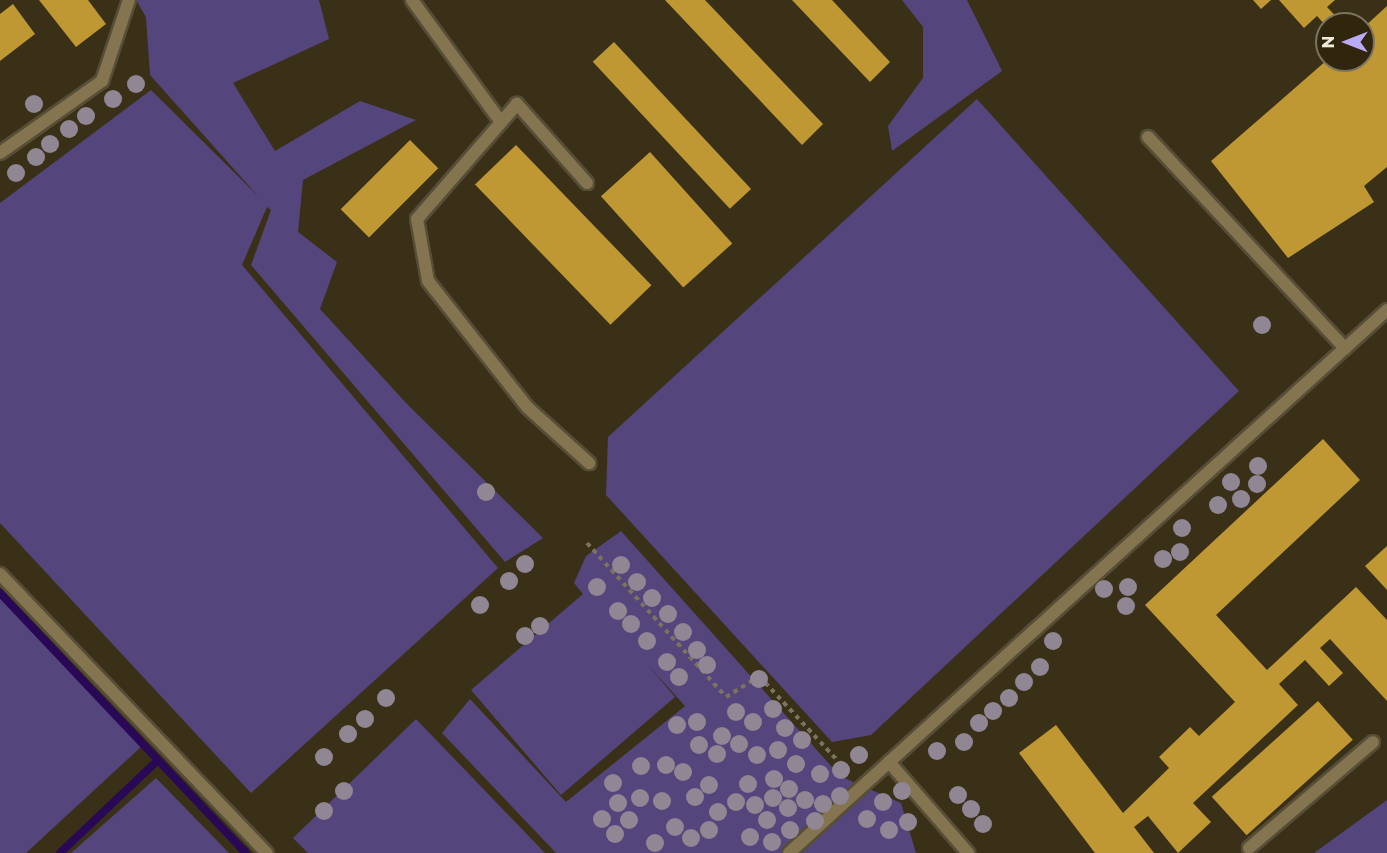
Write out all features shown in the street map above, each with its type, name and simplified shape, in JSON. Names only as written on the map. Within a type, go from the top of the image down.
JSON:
[{"type":"lane","points":[[0,153],[102,81],[129,0]]},
{"type":"lane","points":[[412,0],[501,122]]},
{"type":"lane","points":[[587,183],[517,104],[417,219],[428,281],[527,407],[589,463]]},
{"type":"lane","points":[[1148,136],[1345,348]]},
{"type":"lane","points":[[789,853],[1387,310]]},
{"type":"lane","points":[[0,574],[267,853]]},
{"type":"lane","points":[[1249,848],[1373,742]]},
{"type":"lane","points":[[889,762],[968,853]]},
{"type":"path","points":[[588,543],[726,697],[759,676],[862,787]]},
{"type":"shaded area","points":[[136,0],[319,0],[329,39],[233,83],[275,151],[360,101],[416,120],[303,180],[298,232],[337,262],[320,309],[407,404],[543,538],[505,562],[251,265],[271,210],[267,207],[242,265],[498,568],[251,793],[0,523],[0,203],[151,90],[259,197],[150,75],[146,17]]},
{"type":"shaded area","points":[[902,0],[967,0],[1002,71],[892,151],[888,126],[923,78],[923,27]]},
{"type":"shaded area","points":[[977,99],[1239,391],[871,735],[832,742],[606,495],[608,437]]},
{"type":"shaded area","points":[[621,531],[840,776],[901,803],[916,853],[556,853],[442,733],[470,699],[566,802],[685,706],[648,665],[675,697],[561,795],[471,690],[583,594],[574,583],[586,556]]},
{"type":"shaded area","points":[[0,597],[142,746],[26,853],[0,853]]},
{"type":"shaded area","points":[[416,719],[545,853],[308,853],[293,838]]},
{"type":"shaded area","points":[[156,778],[229,853],[71,853]]},
{"type":"shaded area","points":[[1387,800],[1387,853],[1314,853]]},
{"type":"building","points":[[39,0],[88,0],[106,24],[76,47]]},
{"type":"building","points":[[665,0],[705,0],[823,124],[802,145]]},
{"type":"building","points":[[792,0],[832,0],[890,62],[870,82]]},
{"type":"building","points":[[1253,0],[1271,0],[1261,9]]},
{"type":"building","points":[[1279,0],[1335,0],[1327,7],[1332,12],[1315,12],[1315,18],[1304,28]]},
{"type":"building","points":[[13,4],[35,34],[0,61],[0,14]]},
{"type":"building","points":[[1387,6],[1387,167],[1364,186],[1374,202],[1288,258],[1211,161],[1315,70],[1375,72],[1375,17]]},
{"type":"building","points":[[614,42],[751,189],[730,209],[593,62]]},
{"type":"building","points":[[410,140],[438,168],[369,238],[341,209]]},
{"type":"building","points":[[516,145],[651,285],[610,325],[475,185]]},
{"type":"building","points":[[650,152],[732,243],[683,288],[601,196]]},
{"type":"building","points":[[1323,439],[1360,480],[1216,615],[1267,670],[1356,587],[1387,620],[1387,701],[1330,639],[1320,648],[1343,673],[1329,686],[1305,660],[1279,684],[1298,705],[1193,803],[1211,822],[1178,853],[1148,816],[1134,827],[1154,853],[1095,853],[1019,753],[1056,725],[1123,813],[1169,768],[1159,757],[1190,727],[1199,736],[1235,702],[1145,605]]},
{"type":"building","points":[[1387,546],[1387,590],[1365,566]]},
{"type":"building","points":[[1318,701],[1353,740],[1247,835],[1212,797]]},
{"type":"waterway","points":[[0,593],[246,853]]},
{"type":"waterway","points":[[60,853],[158,760]]}]
